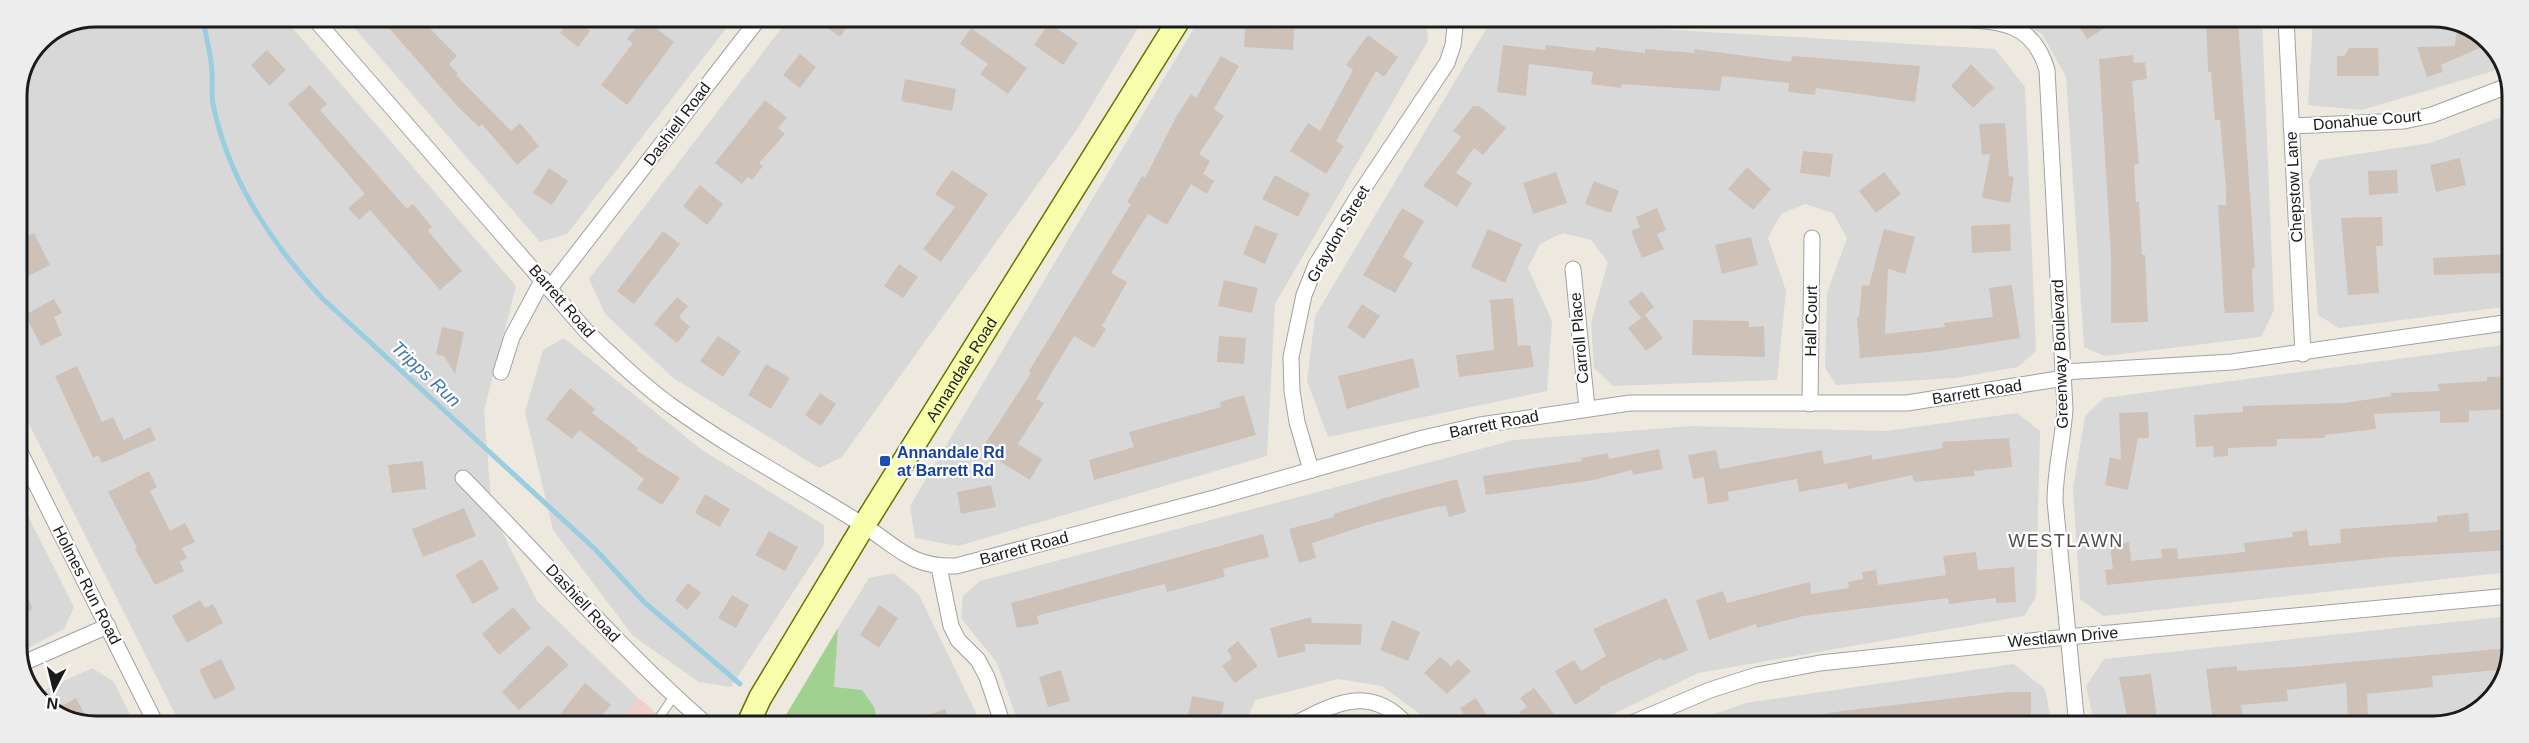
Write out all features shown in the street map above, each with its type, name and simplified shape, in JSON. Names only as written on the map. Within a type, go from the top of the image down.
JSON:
[{"type":"main road","name":"Annandale Road","points":[[752,716],[760,698],[864,525],[1174,27]]},
{"type":"street","name":"Barrett Road","points":[[322,27],[587,332],[672,406],[750,458],[864,525],[910,559],[939,567],[967,563],[1423,438],[1480,425],[1587,408],[1669,402],[1907,403],[2063,375],[2303,354],[2502,323]]},
{"type":"street","name":"Dashiell Road","points":[[501,372],[512,337],[546,284],[752,27]]},
{"type":"street","name":"Graydon Street","points":[[1311,470],[1297,422],[1292,391],[1291,357],[1304,295],[1316,265],[1357,198],[1447,63],[1454,45],[1455,27]]},
{"type":"street","name":"Greenway Boulevard","points":[[2014,27],[2035,43],[2047,70],[2065,409],[2062,443],[2055,478],[2055,501],[2076,716]]},
{"type":"street","name":"Chepstow Lane","points":[[2286,27],[2303,354]]},
{"type":"street","name":"Donahue Court","points":[[2291,126],[2404,121],[2433,114],[2502,88]]},
{"type":"street","name":"Hall Court","points":[[1810,404],[1812,238]]},
{"type":"street","name":"Carroll Place","points":[[1573,269],[1587,408]]},
{"type":"street","name":"Holmes Run Road","points":[[27,466],[152,716]]},
{"type":"street","name":"Dashiell Road","points":[[463,478],[595,618],[697,716]]},
{"type":"street","points":[[939,567],[951,626],[958,640],[982,669],[1000,716]]},
{"type":"street","name":"Westlawn Drive","points":[[1649,716],[1710,690],[1757,675],[1871,656],[2502,597]]},
{"type":"street","points":[[28,661],[108,626]]},
{"type":"street","points":[[1311,716],[1336,703],[1353,700],[1388,709],[1396,716]]},
{"type":"lane","points":[[660,716],[674,696]]},
{"type":"shaded area","points":[[292,27],[516,286],[484,411],[492,512],[537,601],[638,698],[624,716],[176,716],[27,420],[28,82],[32,70],[47,47],[70,32],[82,28]]},
{"type":"shaded area","points":[[354,27],[727,27],[567,234],[540,242]]},
{"type":"shaded area","points":[[782,27],[1139,27],[1078,128],[842,457],[819,468],[673,378],[605,314],[589,279]]},
{"type":"shaded area","points":[[1195,27],[1427,27],[1428,41],[1275,304],[1267,456],[958,546],[915,538],[910,506]]},
{"type":"shaded area","points":[[1487,27],[1626,27],[1995,49],[2025,87],[2036,351],[2018,367],[1955,378],[1836,385],[1825,368],[1827,293],[1847,238],[1833,213],[1805,204],[1781,214],[1768,238],[1786,291],[1777,380],[1613,386],[1594,368],[1591,323],[1608,262],[1591,240],[1563,233],[1540,244],[1528,268],[1552,321],[1547,391],[1328,437],[1307,381],[1315,316]]},
{"type":"shaded area","points":[[2029,27],[2262,27],[2274,310],[2261,337],[2105,356],[2084,347],[2066,77],[2042,34]]},
{"type":"shaded area","points":[[2313,27],[2451,29],[2468,36],[2479,44],[2497,70],[2362,110],[2308,105]]},
{"type":"shaded area","points":[[2502,117],[2502,307],[2339,328],[2318,315],[2309,180],[2319,160],[2430,143]]},
{"type":"shaded area","points":[[564,338],[702,450],[824,525],[824,545],[731,687],[699,682],[633,636],[553,530],[525,412],[543,350]]},
{"type":"shaded area","points":[[2502,345],[2502,573],[2103,616],[2080,599],[2073,488],[2085,416],[2104,398]]},
{"type":"shaded area","points":[[2017,413],[2040,431],[2036,597],[2024,616],[1698,673],[1610,716],[1422,716],[1382,686],[1338,679],[1255,700],[1249,716],[1016,716],[997,663],[961,618],[963,596],[980,581],[1514,440],[1691,426],[1886,431]]},
{"type":"shaded area","points":[[27,514],[74,607],[64,629],[27,649]]},
{"type":"shaded area","points":[[894,573],[919,595],[978,716],[831,716],[838,628],[869,578]]},
{"type":"shaded area","points":[[2502,617],[2500,665],[2490,685],[2482,696],[2464,709],[2433,716],[2093,716],[2086,686],[2104,659]]},
{"type":"shaded area","points":[[2014,664],[2045,689],[2050,716],[1708,716],[1746,703]]},
{"type":"shaded area","points":[[92,668],[114,682],[131,716],[78,714],[61,707],[43,691]]},
{"type":"shaded area","points":[[638,698],[659,716],[624,716]]},
{"type":"green space","points":[[838,628],[834,687],[862,690],[874,707],[876,716],[785,716]]},
{"type":"building","points":[[429,27],[457,56],[449,64],[458,74],[456,75],[511,131],[520,123],[539,146],[517,165],[482,124],[479,127],[458,107],[389,28]]},
{"type":"building","points":[[564,27],[585,27],[590,31],[578,47],[560,33]]},
{"type":"building","points":[[636,27],[655,27],[674,42],[627,105],[601,85],[633,43],[627,39]]},
{"type":"building","points":[[826,27],[847,27],[840,37]]},
{"type":"building","points":[[1046,27],[1055,27],[1078,43],[1063,65],[1034,45]]},
{"type":"building","points":[[1245,27],[1294,29],[1293,50],[1244,47]]},
{"type":"building","points":[[2079,27],[2106,27],[2087,39]]},
{"type":"building","points":[[2206,27],[2239,27],[2255,268],[2252,269],[2254,312],[2225,313],[2218,205],[2226,205],[2226,189],[2220,120],[2215,120],[2211,72],[2208,72]]},
{"type":"building","points":[[971,28],[1027,68],[1008,94],[980,74],[988,64],[960,44]]},
{"type":"building","points":[[2460,32],[2468,36],[2482,47],[2441,65],[2443,72],[2427,77],[2417,47],[2455,46],[2456,34]]},
{"type":"building","points":[[1368,35],[1398,57],[1384,77],[1376,71],[1336,141],[1344,146],[1326,174],[1290,151],[1308,123],[1320,131],[1353,70],[1346,65]]},
{"type":"building","points":[[1503,45],[1545,50],[1546,45],[1595,51],[1596,47],[1645,53],[1645,49],[1694,53],[1694,49],[1791,62],[1792,56],[1920,66],[1915,102],[1816,88],[1815,95],[1788,92],[1789,83],[1722,76],[1720,91],[1622,84],[1621,88],[1591,84],[1593,72],[1529,64],[1526,96],[1497,92]]},
{"type":"building","points":[[2349,48],[2378,48],[2379,76],[2337,76],[2337,56],[2344,56]]},
{"type":"building","points":[[267,50],[286,70],[269,86],[251,65]]},
{"type":"building","points":[[800,54],[816,67],[800,88],[783,75]]},
{"type":"building","points":[[2133,55],[2134,63],[2145,62],[2147,79],[2132,81],[2139,164],[2134,165],[2136,202],[2139,202],[2142,255],[2145,255],[2148,322],[2111,323],[2111,255],[2099,59]]},
{"type":"building","points":[[1221,56],[1239,66],[1214,109],[1224,116],[1199,154],[1210,161],[1203,174],[1214,181],[1207,194],[1191,184],[1167,225],[1148,214],[1111,273],[1127,282],[1102,326],[1106,329],[1094,348],[1074,336],[1036,399],[1044,403],[1018,444],[1042,459],[1030,480],[981,450],[1031,373],[1029,371],[1131,204],[1127,202],[1142,176],[1145,178],[1176,117],[1191,94],[1196,98]]},
{"type":"building","points":[[1971,64],[1994,88],[1973,108],[1951,86]]},
{"type":"building","points":[[905,79],[956,89],[952,111],[901,101]]},
{"type":"building","points":[[310,85],[327,104],[320,110],[407,209],[413,204],[432,227],[428,231],[462,271],[440,290],[370,210],[359,220],[348,208],[365,194],[288,104]]},
{"type":"building","points":[[765,100],[787,118],[778,128],[785,134],[759,163],[763,166],[752,180],[748,177],[742,184],[715,163]]},
{"type":"building","points":[[1473,106],[1479,106],[1506,128],[1483,155],[1474,148],[1456,173],[1472,183],[1457,207],[1423,186],[1461,137],[1453,131]]},
{"type":"building","points":[[2005,123],[2009,176],[2014,177],[2010,203],[1982,198],[1990,154],[1982,155],[1979,124]]},
{"type":"building","points":[[1803,151],[1833,154],[1830,177],[1800,173]]},
{"type":"building","points":[[2460,158],[2466,185],[2436,192],[2430,165]]},
{"type":"building","points":[[1747,167],[1771,189],[1753,210],[1728,189]]},
{"type":"building","points":[[549,168],[568,181],[552,205],[533,193]]},
{"type":"building","points":[[952,170],[988,194],[941,262],[923,249],[955,207],[935,194]]},
{"type":"building","points":[[2397,170],[2398,193],[2369,195],[2368,171]]},
{"type":"building","points":[[1556,172],[1567,203],[1533,214],[1523,183]]},
{"type":"building","points":[[1884,172],[1901,194],[1876,213],[1859,191]]},
{"type":"building","points":[[1275,175],[1310,194],[1298,217],[1262,199]]},
{"type":"building","points":[[1594,181],[1619,191],[1611,213],[1585,204]]},
{"type":"building","points":[[700,185],[723,204],[707,225],[683,206]]},
{"type":"building","points":[[1402,208],[1424,221],[1403,257],[1413,263],[1395,293],[1363,275]]},
{"type":"building","points":[[1657,208],[1666,230],[1657,234],[1664,249],[1642,258],[1631,231],[1640,227],[1636,217]]},
{"type":"building","points":[[2382,217],[2383,246],[2376,246],[2379,293],[2348,295],[2341,218]]},
{"type":"building","points":[[2010,224],[2011,251],[1972,253],[1971,226]]},
{"type":"building","points":[[1255,225],[1278,234],[1265,264],[1243,254]]},
{"type":"building","points":[[1488,229],[1522,244],[1505,283],[1471,267]]},
{"type":"building","points":[[1884,229],[1915,237],[1905,274],[1888,269],[1885,334],[1945,327],[1944,323],[1993,317],[1989,288],[2012,285],[2020,338],[1930,352],[1860,358],[1857,317],[1859,317],[1862,285],[1869,286]]},
{"type":"building","points":[[663,231],[680,244],[634,304],[617,291]]},
{"type":"building","points":[[34,233],[50,265],[27,277],[27,237]]},
{"type":"building","points":[[1751,237],[1758,265],[1722,274],[1715,245]]},
{"type":"building","points":[[2502,254],[2502,273],[2434,275],[2433,258]]},
{"type":"building","points":[[899,264],[918,277],[903,298],[884,286]]},
{"type":"building","points":[[1224,280],[1258,288],[1252,313],[1218,306]]},
{"type":"building","points":[[1642,291],[1654,307],[1641,318],[1628,302]]},
{"type":"building","points":[[677,297],[688,306],[679,317],[690,327],[677,343],[654,324]]},
{"type":"building","points":[[1513,298],[1518,346],[1530,345],[1534,367],[1459,377],[1456,355],[1494,350],[1490,300]]},
{"type":"building","points":[[54,299],[62,313],[54,317],[62,335],[41,346],[27,319],[27,314]]},
{"type":"building","points":[[1362,304],[1380,316],[1364,339],[1347,327]]},
{"type":"building","points":[[1645,315],[1663,338],[1646,351],[1628,328]]},
{"type":"building","points":[[1693,320],[1749,321],[1749,327],[1764,326],[1765,357],[1692,355]]},
{"type":"building","points":[[442,327],[464,332],[455,374],[444,356],[436,354]]},
{"type":"building","points":[[718,336],[741,351],[723,377],[700,361]]},
{"type":"building","points":[[1219,336],[1246,338],[1244,364],[1217,362]]},
{"type":"building","points":[[1413,358],[1420,387],[1347,409],[1338,376]]},
{"type":"building","points":[[766,364],[790,378],[771,409],[748,395]]},
{"type":"building","points":[[77,366],[102,422],[113,417],[124,440],[150,427],[156,440],[102,463],[98,455],[93,458],[55,376]]},
{"type":"building","points":[[2502,376],[2502,409],[2469,411],[2469,422],[2440,423],[2440,411],[2374,414],[2376,429],[2325,435],[2325,438],[2277,439],[2277,446],[2228,448],[2228,456],[2214,457],[2213,446],[2196,447],[2194,415],[2243,412],[2243,406],[2344,403],[2391,396],[2391,393],[2439,391],[2438,384],[2487,381],[2487,377]]},
{"type":"building","points":[[570,388],[595,409],[592,413],[638,448],[636,450],[680,478],[662,505],[637,489],[644,479],[579,430],[572,439],[546,419]]},
{"type":"building","points":[[820,393],[836,404],[821,426],[805,415]]},
{"type":"building","points":[[1244,395],[1256,435],[1094,480],[1089,460],[1134,447],[1129,432],[1221,407],[1220,402]]},
{"type":"building","points":[[2148,412],[2149,438],[2138,438],[2128,490],[2105,485],[2110,457],[2121,460],[2119,413]]},
{"type":"building","points":[[2009,438],[2012,467],[1974,471],[1975,476],[1914,482],[1912,475],[1848,489],[1847,483],[1799,492],[1797,479],[1728,492],[1729,501],[1708,504],[1704,477],[1693,479],[1688,455],[1716,450],[1720,469],[1822,450],[1824,464],[1872,455],[1872,460],[1943,448],[1942,442]]},
{"type":"building","points":[[1659,449],[1663,469],[1633,475],[1632,470],[1594,480],[1486,495],[1483,476],[1582,461],[1581,458],[1608,453],[1609,459]]},
{"type":"building","points":[[423,461],[426,489],[392,493],[388,465]]},
{"type":"building","points":[[149,471],[157,487],[150,491],[170,531],[185,523],[195,542],[182,548],[187,558],[180,562],[184,571],[155,585],[108,492]]},
{"type":"building","points":[[1457,479],[1466,512],[1449,517],[1446,506],[1435,507],[1367,525],[1312,543],[1316,558],[1299,563],[1289,529],[1334,517],[1334,514],[1381,499]]},
{"type":"building","points":[[991,485],[996,507],[961,514],[957,492]]},
{"type":"building","points":[[705,494],[730,509],[720,527],[695,513]]},
{"type":"building","points":[[464,508],[476,536],[423,557],[412,529]]},
{"type":"building","points":[[2468,513],[2470,532],[2502,530],[2502,550],[2392,557],[2107,585],[2105,570],[2113,569],[2110,545],[2129,542],[2131,561],[2162,558],[2161,549],[2177,548],[2178,559],[2245,552],[2244,543],[2293,537],[2292,532],[2307,530],[2309,546],[2341,543],[2340,529],[2437,522],[2437,516]]},
{"type":"building","points":[[769,531],[798,547],[785,571],[755,555]]},
{"type":"building","points":[[1263,534],[1269,557],[1223,569],[1225,577],[1167,592],[1165,584],[1079,605],[1037,616],[1039,624],[1017,628],[1011,603]]},
{"type":"building","points":[[1976,552],[1978,570],[2014,567],[2016,602],[1996,603],[1996,598],[1949,604],[1948,598],[1803,616],[1757,628],[1756,624],[1709,640],[1696,600],[1723,591],[1727,603],[1810,582],[1811,594],[1849,588],[1848,582],[1863,579],[1862,572],[1876,570],[1878,585],[1946,575],[1943,556]]},
{"type":"building","points":[[482,559],[499,589],[473,604],[455,575]]},
{"type":"building","points":[[688,583],[701,593],[687,610],[675,600]]},
{"type":"building","points":[[732,595],[749,605],[736,628],[718,618]]},
{"type":"building","points":[[27,596],[33,609],[27,612]]},
{"type":"building","points":[[1666,598],[1688,650],[1663,661],[1661,658],[1600,687],[1601,689],[1575,705],[1555,671],[1574,660],[1581,671],[1606,656],[1593,629]]},
{"type":"building","points":[[200,600],[205,608],[213,604],[223,623],[187,643],[172,616]]},
{"type":"building","points":[[879,605],[898,618],[879,648],[860,635]]},
{"type":"building","points":[[513,607],[531,628],[499,655],[482,634]]},
{"type":"building","points":[[1311,617],[1312,623],[1362,624],[1361,645],[1304,644],[1306,651],[1278,658],[1270,628]]},
{"type":"building","points":[[1392,620],[1420,632],[1408,661],[1380,650]]},
{"type":"building","points":[[1238,641],[1258,666],[1235,683],[1222,666],[1232,658],[1227,650]]},
{"type":"building","points":[[548,645],[569,665],[519,710],[502,692]]},
{"type":"building","points":[[2502,649],[2498,670],[2432,676],[2433,687],[2367,694],[2368,716],[2348,716],[2346,683],[2287,690],[2288,701],[2241,705],[2243,716],[2212,716],[2206,669],[2237,666],[2237,671]]},
{"type":"building","points":[[1440,657],[1451,666],[1458,659],[1471,671],[1447,694],[1424,673]]},
{"type":"building","points":[[221,659],[236,689],[214,700],[199,670]]},
{"type":"building","points":[[1061,670],[1070,701],[1048,707],[1039,677]]},
{"type":"building","points":[[2151,674],[2157,716],[2127,716],[2119,677]]},
{"type":"building","points":[[585,683],[611,705],[602,716],[559,716]]},
{"type":"building","points":[[1534,688],[1555,715],[1522,716],[1519,712],[1527,707],[1520,698]]},
{"type":"building","points":[[2007,692],[2031,692],[2031,716],[1811,716]]},
{"type":"building","points":[[1192,696],[1224,702],[1222,716],[1188,716]]},
{"type":"building","points":[[76,698],[85,715],[78,714],[60,707]]},
{"type":"building","points":[[1476,698],[1487,716],[1465,716],[1460,708]]},
{"type":"building","points":[[945,709],[948,716],[926,716]]},
{"type":"waterway","name":"Tripps Run","points":[[205,27],[211,64],[213,104],[229,158],[254,208],[303,277],[322,298],[595,549],[644,602],[740,684]]},
{"type":"place","name":"Annandale Rd at Barrett Rd","points":[[885,461]]},
{"type":"district","name":"WESTLAWN","points":[[2066,541]]}]
